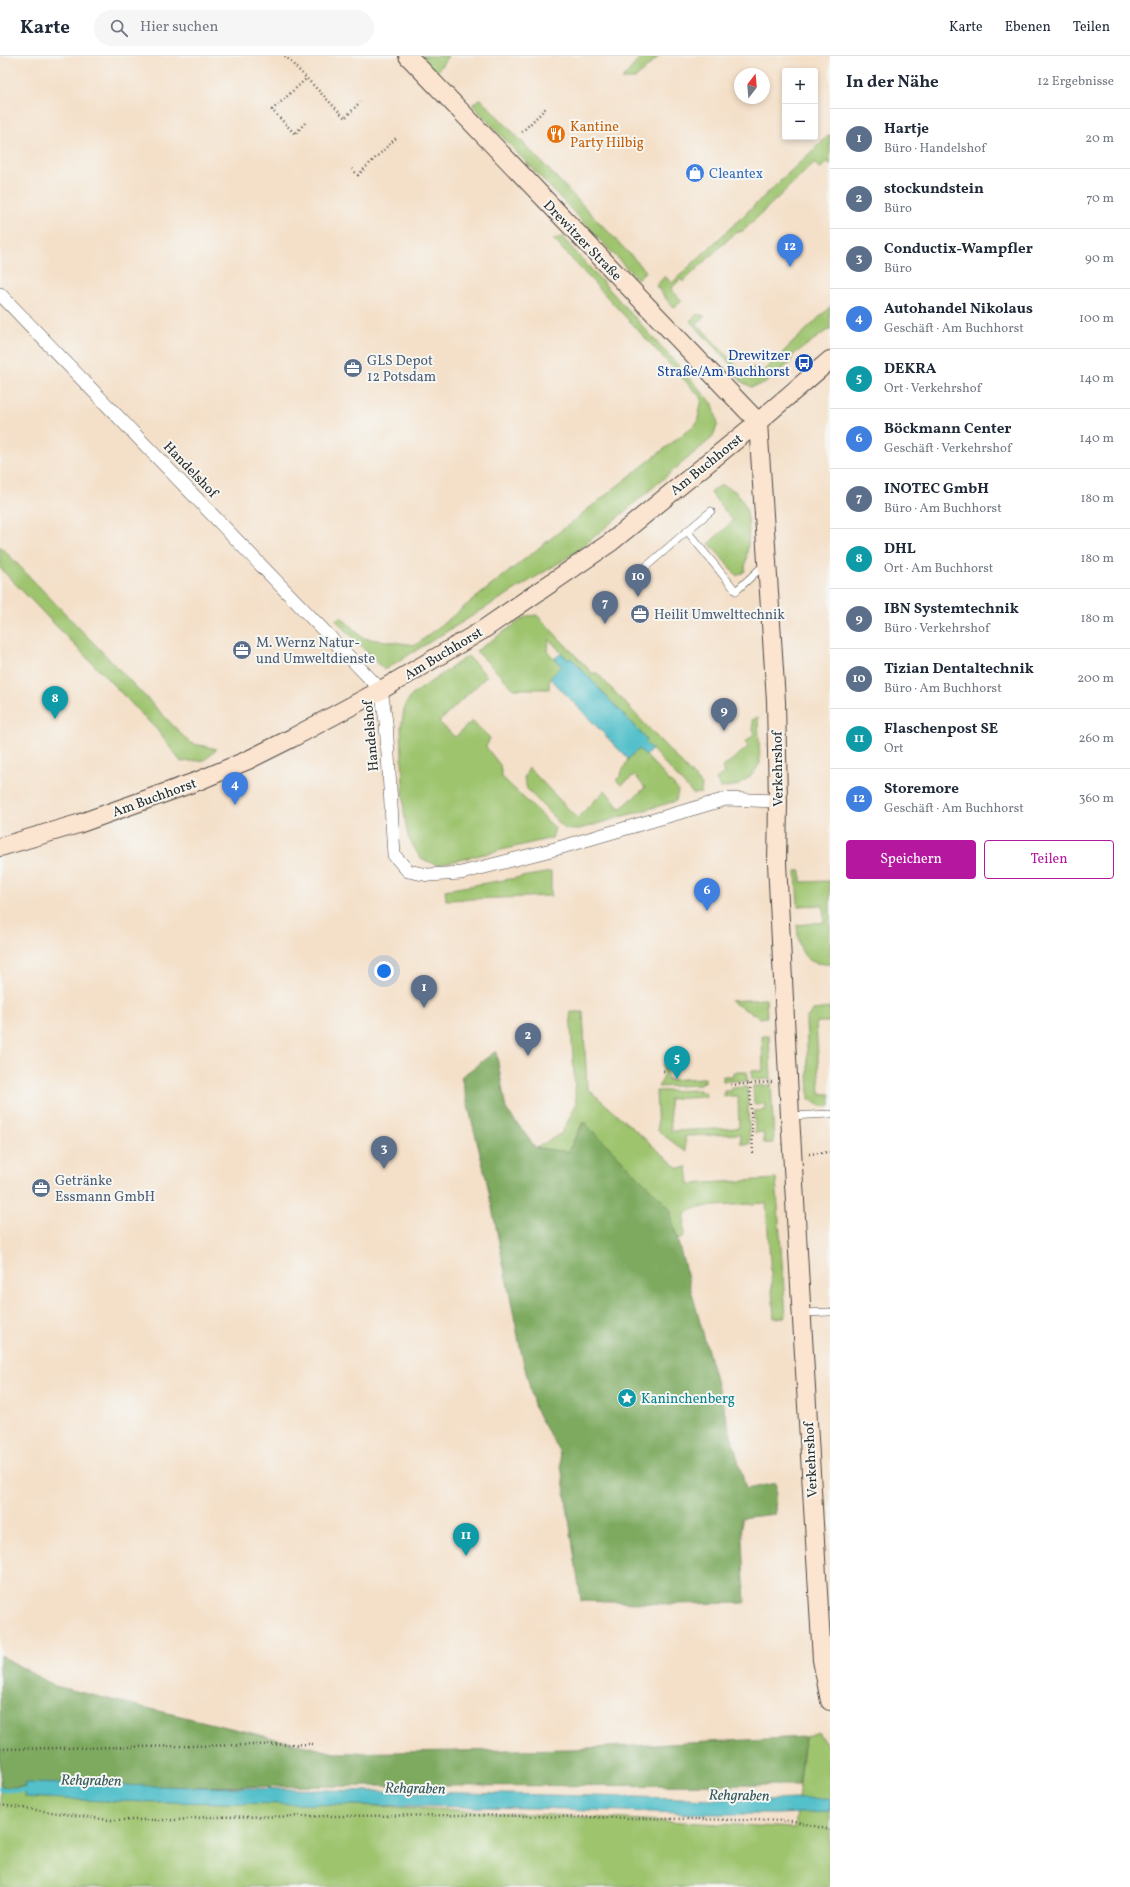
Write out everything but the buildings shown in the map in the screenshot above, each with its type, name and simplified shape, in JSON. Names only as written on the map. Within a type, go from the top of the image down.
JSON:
[{"type":"main road","name":"Drewitzer Straße","points":[[408,56],[758,422]]},
{"type":"main road","name":"Am Buchhorst","points":[[0,847],[78,824],[198,781],[267,751],[382,690],[481,631],[611,542],[758,422],[830,360]]},
{"type":"main road","name":"Verkehrshof","points":[[758,422],[776,701],[778,801],[777,863],[788,1081],[822,1614],[822,1660],[830,1701]]},
{"type":"street","name":"Handelshof","points":[[0,294],[382,690],[386,722],[394,856],[408,871],[428,875],[461,873],[555,849],[726,799],[778,801]]},
{"type":"lane","points":[[641,571],[711,511]]},
{"type":"lane","points":[[687,531],[736,591],[767,563]]},
{"type":"lane","points":[[790,1116],[830,1114]]},
{"type":"lane","points":[[802,1313],[830,1312]]},
{"type":"path","points":[[285,56],[344,118],[360,102]]},
{"type":"path","points":[[305,123],[295,134],[272,110],[307,78]]},
{"type":"path","points":[[522,132],[547,107]]},
{"type":"path","points":[[352,169],[358,175],[396,138]]},
{"type":"path","points":[[731,1085],[788,1081]]},
{"type":"path","points":[[750,1084],[753,1154]]},
{"type":"path","points":[[793,1156],[830,1152]]},
{"type":"path","points":[[0,1748],[313,1744]]},
{"type":"path","points":[[0,1805],[109,1820],[178,1820],[206,1817],[470,1815],[794,1821],[830,1830]]},
{"type":"green space","points":[[417,56],[448,56],[434,76]]},
{"type":"green space","points":[[642,56],[659,56],[635,79],[622,79]]},
{"type":"green space","points":[[480,98],[646,271],[637,279],[472,105]]},
{"type":"green space","points":[[830,134],[830,165],[827,162],[820,169],[814,163],[743,231],[735,233],[683,282],[681,279],[671,289],[682,301],[675,307],[671,305],[656,286],[665,276],[672,283]]},
{"type":"green space","points":[[562,237],[713,404],[718,424],[712,438],[575,553],[384,670],[336,620],[340,616],[363,638],[416,645],[697,423],[702,399],[553,239]]},
{"type":"green space","points":[[830,307],[830,330],[826,331],[793,355],[790,363],[764,384],[751,387],[742,382],[732,371],[734,368],[690,321],[697,314],[705,316],[697,324],[745,375],[754,367],[760,374]]},
{"type":"green space","points":[[722,485],[736,492],[742,500],[748,519],[749,530],[745,571],[737,576],[709,543],[733,521],[710,492]]},
{"type":"green space","points":[[0,546],[190,743],[217,749],[205,760],[181,762],[157,730],[0,568]]},
{"type":"green space","points":[[537,615],[593,674],[596,672],[702,785],[701,793],[693,794],[645,742],[647,740],[571,658],[568,660],[549,639],[548,652],[562,666],[550,678],[549,689],[514,689],[476,651],[527,616]]},
{"type":"green space","points":[[468,656],[487,676],[439,722],[455,737],[472,721],[490,738],[486,747],[500,765],[502,777],[555,828],[552,838],[438,865],[421,859],[408,837],[404,813],[401,727],[405,705],[412,695]]},
{"type":"green space","points":[[758,717],[760,763],[753,774],[739,785],[720,788],[716,779],[724,773],[722,768],[748,747],[745,742],[754,734],[752,720]]},
{"type":"green space","points":[[639,748],[678,790],[676,801],[576,830],[565,829],[527,789],[524,778],[529,768],[577,818],[605,790],[620,809],[645,788],[635,775],[621,785],[616,780],[620,776],[628,759]]},
{"type":"green space","points":[[796,871],[801,871],[801,882],[830,881],[830,964],[813,962],[803,954],[799,941],[797,925],[824,922],[823,905],[798,906]]},
{"type":"green space","points":[[551,872],[551,896],[446,900],[445,890]]},
{"type":"green space","points":[[766,999],[767,1017],[760,1018],[730,1001]]},
{"type":"green space","points":[[830,1008],[830,1022],[816,1022],[820,1094],[830,1094],[830,1106],[820,1106],[809,1099],[806,1019],[813,1010]]},
{"type":"green space","points":[[570,1012],[583,1012],[587,1088],[678,1168],[687,1167],[689,1184],[776,1179],[786,1317],[774,1318],[766,1203],[698,1207],[685,1214],[684,1237],[678,1240],[668,1206],[583,1122],[568,1152],[536,1148],[562,1133],[576,1104]]},
{"type":"green space","points":[[762,1036],[769,1036],[774,1143],[764,1143],[763,1132],[755,1133],[754,1111],[765,1110],[765,1104],[754,1104],[753,1086],[771,1085],[770,1079],[752,1080],[751,1071],[763,1071]]},
{"type":"green space","points":[[496,1051],[506,1109],[536,1148],[568,1152],[584,1122],[668,1206],[746,1489],[776,1483],[775,1514],[741,1518],[745,1603],[670,1604],[581,1601],[559,1451],[535,1409],[522,1356],[486,1178],[461,1077]]},
{"type":"green space","points":[[663,1064],[666,1064],[667,1080],[705,1078],[705,1082],[700,1083],[700,1085],[658,1087],[663,1079]]},
{"type":"green space","points":[[733,1072],[747,1072],[747,1081],[723,1081],[723,1076],[733,1076]]},
{"type":"green space","points":[[747,1087],[750,1144],[741,1144],[740,1134],[685,1136],[686,1152],[658,1131],[656,1091],[700,1090],[700,1092],[705,1092],[706,1097],[669,1099],[671,1131],[739,1128],[738,1096],[724,1096],[724,1091],[731,1091],[731,1088]]},
{"type":"green space","points":[[0,1655],[55,1686],[335,1753],[571,1749],[805,1737],[799,1785],[5,1787],[0,1786]]},
{"type":"green space","points":[[818,1732],[830,1751],[830,1887],[0,1887],[0,1786],[795,1828],[805,1737]]},
{"type":"water","points":[[562,653],[568,660],[571,658],[647,740],[645,742],[652,749],[646,756],[639,749],[628,759],[550,678],[562,666],[555,658]]},
{"type":"water","points":[[25,1783],[764,1800],[830,1798],[830,1812],[710,1814],[533,1808],[104,1801],[24,1797]]},
{"type":"waterway","name":"Rehgraben","points":[[0,1789],[30,1791]]},
{"type":"place","name":"Kantine Party Hilbig","points":[[556,134]]},
{"type":"place","name":"Cleantex","points":[[695,173]]},
{"type":"place","name":"Storemore","points":[[790,267]]},
{"type":"place","name":"Drewitzer Straße/Am Buchhorst","points":[[804,363]]},
{"type":"place","name":"GLS Depot 12 Potsdam","points":[[353,368]]},
{"type":"place","name":"Tizian Dentaltechnik","points":[[638,597]]},
{"type":"place","name":"Heilit Umwelttechnik","points":[[640,614]]},
{"type":"place","name":"INOTEC GmbH","points":[[605,624]]},
{"type":"place","name":"M. Wernz Natur- und Umweltdienste","points":[[242,650]]},
{"type":"place","name":"DHL","points":[[55,719]]},
{"type":"place","name":"IBN Systemtechnik","points":[[724,731]]},
{"type":"place","name":"Autohandel Nikolaus","points":[[235,805]]},
{"type":"place","name":"Böckmann Center","points":[[707,911]]},
{"type":"place","name":"Hartje","points":[[424,1008]]},
{"type":"place","name":"stockundstein","points":[[528,1056]]},
{"type":"place","name":"DEKRA","points":[[677,1079]]},
{"type":"place","name":"Conductix-Wampfler","points":[[384,1169]]},
{"type":"place","name":"Getränke Essmann GmbH","points":[[41,1188]]},
{"type":"place","name":"Kaninchenberg","points":[[627,1398]]},
{"type":"place","name":"Flaschenpost SE","points":[[466,1556]]}]
